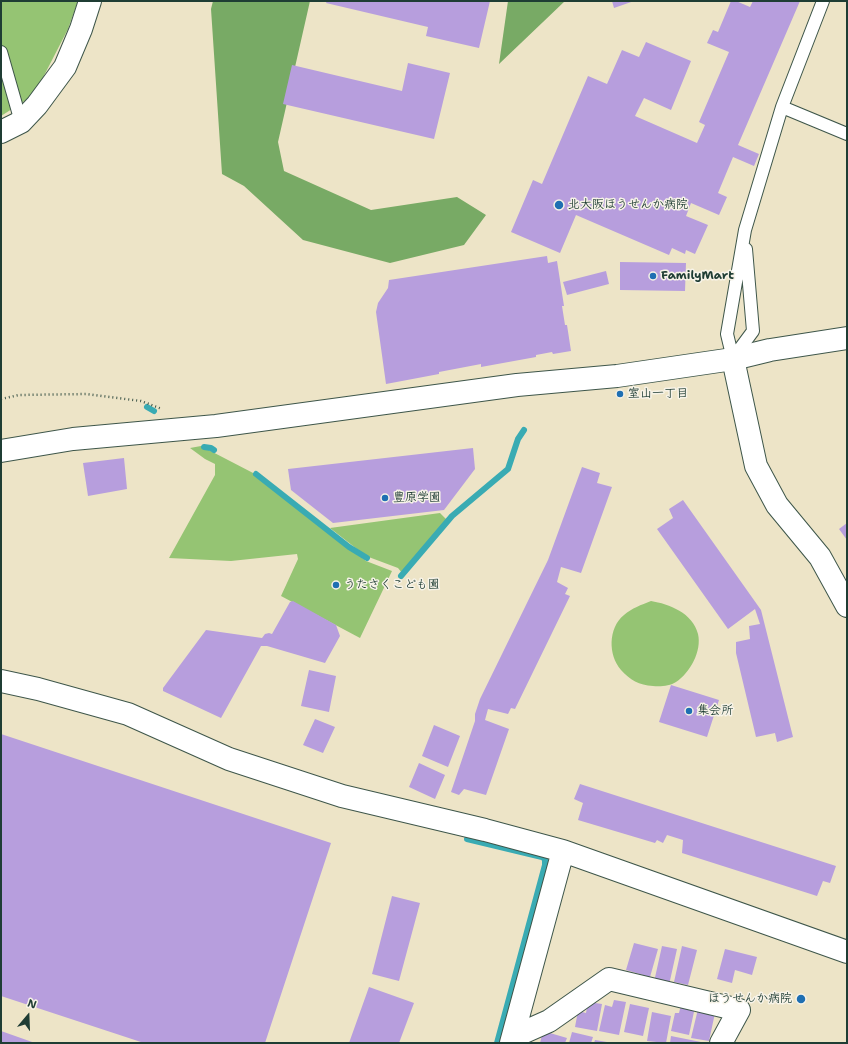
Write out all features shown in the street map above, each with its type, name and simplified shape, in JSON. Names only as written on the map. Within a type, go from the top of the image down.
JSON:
[{"type":"street","points":[[1,132],[21,122],[37,105],[65,67],[81,29],[90,1]]},
{"type":"street","points":[[1,451],[73,439],[216,426],[517,385],[617,376],[733,359],[770,350],[847,338]]},
{"type":"street","points":[[733,359],[756,466],[778,505],[820,557],[847,606]]},
{"type":"street","points":[[1,681],[38,689],[128,714],[229,759],[342,796],[485,830],[563,851],[847,952]]},
{"type":"street","points":[[512,1040],[563,851]]},
{"type":"street","points":[[512,1040],[549,1021],[609,979],[739,1010],[721,1043]]},
{"type":"lane","points":[[733,359],[728,334],[745,230],[782,107],[823,1]]},
{"type":"lane","points":[[1,52],[21,122]]},
{"type":"lane","points":[[782,107],[847,134]]},
{"type":"lane","points":[[733,359],[752,331],[745,230]]},
{"type":"path","points":[[1,399],[19,395],[86,394],[141,401],[165,410]]},
{"type":"green space","points":[[1,1],[78,1],[68,29],[34,95],[1,116]]},
{"type":"green space","points":[[213,1],[310,1],[278,142],[284,171],[371,210],[457,197],[486,215],[464,245],[390,263],[303,240],[244,186],[222,174],[211,9]]},
{"type":"green space","points":[[508,1],[565,1],[499,64]]},
{"type":"green space","points":[[201,446],[255,474],[366,561],[392,571],[360,638],[281,596],[298,559],[297,554],[231,561],[169,558],[215,475],[215,464],[190,448]]},
{"type":"green space","points":[[440,513],[447,520],[402,573],[398,568],[366,556],[330,528]]},
{"type":"green space","points":[[651,601],[665,604],[686,615],[691,620],[698,634],[699,641],[694,661],[681,678],[676,682],[665,686],[639,683],[628,677],[617,664],[612,649],[613,634],[619,620],[630,610]]},
{"type":"building","points":[[327,1],[490,1],[479,48],[426,36],[428,27],[326,3]]},
{"type":"building","points":[[612,1],[634,1],[614,8]]},
{"type":"building","points":[[731,1],[736,1],[750,7],[753,1],[800,1],[738,145],[759,154],[754,166],[733,157],[718,193],[727,197],[719,215],[691,203],[686,216],[708,225],[695,254],[686,250],[685,254],[672,248],[669,255],[576,215],[560,253],[511,232],[533,180],[542,184],[588,76],[607,84],[622,50],[639,57],[646,42],[691,61],[671,110],[644,98],[635,116],[697,143],[705,125],[699,122],[729,52],[707,43],[713,30],[718,32]]},
{"type":"building","points":[[408,63],[450,73],[434,139],[283,104],[292,65],[402,91]]},
{"type":"building","points":[[547,256],[548,263],[557,261],[564,306],[562,306],[571,351],[553,354],[552,352],[536,355],[536,357],[481,367],[481,364],[386,384],[376,312],[378,303],[388,288],[389,280]]},
{"type":"building","name":"FamilyMart","points":[[620,262],[686,263],[685,291],[620,290]]},
{"type":"building","points":[[606,271],[609,284],[567,295],[563,282]]},
{"type":"building","points":[[473,448],[475,469],[444,510],[333,523],[291,490],[288,469]]},
{"type":"building","points":[[124,458],[127,489],[88,496],[83,463]]},
{"type":"building","points":[[582,467],[600,473],[597,483],[612,487],[581,573],[561,567],[557,582],[568,588],[565,594],[570,596],[515,709],[511,708],[508,714],[488,709],[485,720],[509,729],[486,795],[464,789],[459,795],[451,792],[475,721],[475,714],[480,699],[548,560]]},
{"type":"building","points":[[683,500],[761,610],[793,737],[777,742],[775,733],[756,737],[736,653],[736,642],[750,639],[749,626],[760,624],[755,609],[728,629],[657,529],[673,518],[669,509]]},
{"type":"building","points":[[847,523],[847,540],[839,529]]},
{"type":"building","points":[[293,601],[336,625],[340,636],[325,663],[267,646],[261,646],[221,718],[163,691],[163,688],[206,630],[262,638],[265,634],[272,634],[290,602]]},
{"type":"building","points":[[309,670],[336,676],[329,712],[301,706]]},
{"type":"building","name":"集会所","points":[[671,685],[719,700],[707,737],[659,722]]},
{"type":"building","points":[[315,719],[335,727],[323,753],[303,745]]},
{"type":"building","points":[[434,725],[460,736],[448,767],[422,756]]},
{"type":"building","points":[[1,734],[331,843],[265,1043],[144,1043],[1,996]]},
{"type":"building","points":[[419,763],[445,775],[435,799],[409,787]]},
{"type":"building","points":[[580,784],[836,866],[830,883],[823,881],[817,896],[682,853],[683,840],[667,835],[663,843],[657,840],[655,843],[578,820],[583,803],[574,799]]},
{"type":"building","points":[[392,896],[420,903],[399,981],[372,974]]},
{"type":"building","points":[[634,943],[658,949],[650,977],[626,970]]},
{"type":"building","points":[[662,946],[677,949],[669,985],[654,982]]},
{"type":"building","points":[[682,946],[697,950],[688,985],[674,982]]},
{"type":"building","points":[[725,949],[757,957],[752,975],[735,970],[732,983],[717,979]]},
{"type":"building","points":[[369,987],[414,1003],[399,1043],[349,1043]]},
{"type":"building","points":[[614,1000],[626,1002],[619,1035],[599,1031],[605,1005],[612,1007]]},
{"type":"building","points":[[588,1002],[602,1004],[597,1031],[575,1027],[578,1011],[586,1013]]},
{"type":"building","points":[[630,1004],[649,1008],[643,1036],[624,1032]]},
{"type":"building","points":[[681,1005],[695,1007],[689,1035],[671,1031],[675,1013],[679,1013]]},
{"type":"building","points":[[698,1009],[715,1013],[709,1041],[691,1038]]},
{"type":"building","points":[[652,1012],[671,1016],[666,1043],[647,1041]]},
{"type":"building","points":[[1,1031],[35,1043],[1,1043]]},
{"type":"building","points":[[543,1031],[567,1038],[565,1043],[540,1043]]},
{"type":"building","points":[[572,1032],[593,1037],[591,1043],[569,1043]]},
{"type":"building","points":[[671,1036],[701,1042],[701,1043],[670,1043]]},
{"type":"building","points":[[595,1040],[607,1042],[607,1043],[594,1043]]},
{"type":"waterway","points":[[147,407],[154,411]]},
{"type":"waterway","points":[[401,576],[452,516],[508,469],[518,439],[524,430]]},
{"type":"waterway","points":[[204,447],[214,450]]},
{"type":"waterway","points":[[256,474],[349,547],[367,558]]},
{"type":"waterway","points":[[467,839],[545,859],[545,865],[497,1043]]},
{"type":"place","name":"北大阪ほうせんか病院","points":[[559,205]]},
{"type":"place","name":"FamilyMart","points":[[653,276]]},
{"type":"place","name":"室山一丁目","points":[[620,394]]},
{"type":"place","name":"豊原学園","points":[[385,498]]},
{"type":"place","name":"うたさくこども園","points":[[336,585]]},
{"type":"place","name":"集会所","points":[[689,711]]},
{"type":"place","name":"ほうせんか病院","points":[[801,999]]}]
